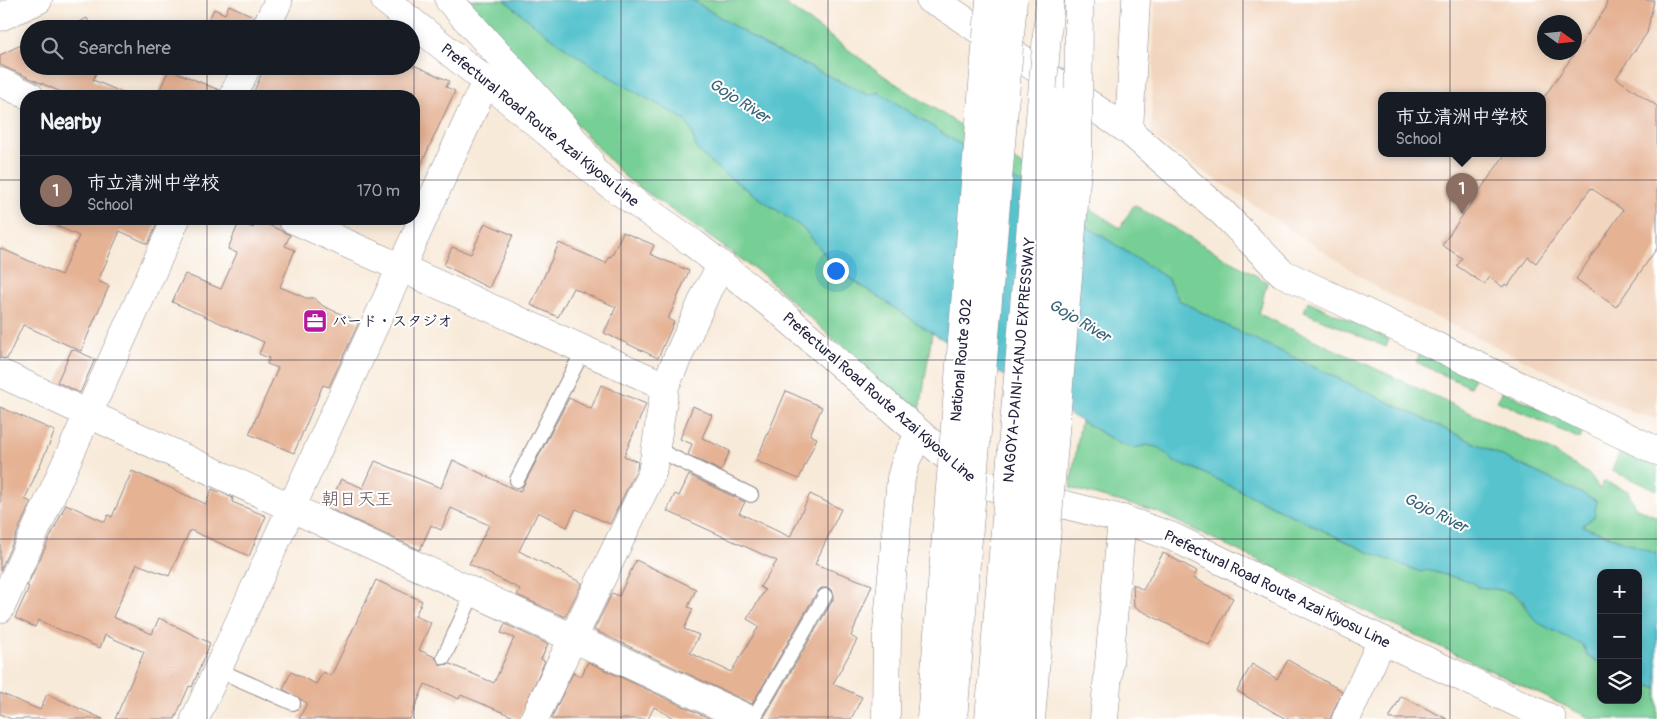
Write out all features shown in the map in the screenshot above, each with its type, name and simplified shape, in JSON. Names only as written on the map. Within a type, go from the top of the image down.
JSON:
[{"type":"main road","points":[[0,18],[38,0]]},
{"type":"main road","name":"Prefectural Road Route Azai Kiyosu Line","points":[[385,0],[410,20]]},
{"type":"main road","points":[[449,0],[563,126],[609,184]]},
{"type":"main road","name":"National Route 302","points":[[931,719],[990,0]]},
{"type":"main road","points":[[953,719],[1013,0]]},
{"type":"main road","name":"NAGOYA-DAINI-KANJO EXPRESSWAY","points":[[989,719],[1050,0]]},
{"type":"main road","points":[[1031,719],[1078,157],[1079,0]]},
{"type":"main road","points":[[1129,131],[1136,0]]},
{"type":"main road","points":[[936,1],[1129,131],[1223,213],[1282,272],[1657,451]]},
{"type":"main road","points":[[269,20],[278,2]]},
{"type":"main road","name":"Prefectural Road Route Azai Kiyosu Line","points":[[420,28],[609,184],[722,266],[778,310],[977,483],[1122,520],[1173,537],[1382,640],[1552,719]]},
{"type":"main road","points":[[1011,719],[1067,35]]},
{"type":"main road","points":[[236,90],[243,75]]},
{"type":"main road","points":[[195,719],[486,81]]},
{"type":"main road","points":[[0,82],[20,91]]},
{"type":"main road","points":[[0,609],[173,225]]},
{"type":"main road","points":[[305,225],[665,386]]},
{"type":"main road","points":[[534,719],[652,472],[665,386],[708,289],[722,266]]},
{"type":"main road","points":[[0,374],[292,507],[748,719]]},
{"type":"main road","points":[[886,719],[887,631],[901,478],[906,460],[919,434]]},
{"type":"main road","points":[[1104,719],[1122,520]]},
{"type":"main road","points":[[1346,719],[1382,640]]},
{"type":"lane","points":[[517,480],[584,349]]},
{"type":"lane","points":[[656,449],[751,495]]},
{"type":"lane","points":[[444,657],[474,591]]},
{"type":"lane","points":[[753,719],[825,596]]},
{"type":"lane","points":[[218,670],[293,703]]},
{"type":"shaded area","points":[[1155,0],[1657,0],[1657,419],[1633,413],[1384,292],[1151,136]]},
{"type":"green space","points":[[461,0],[505,0],[548,35],[591,65],[684,119],[691,129],[697,150],[723,173],[804,229],[838,270],[932,333],[919,417],[762,274],[625,177]]},
{"type":"green space","points":[[692,0],[780,0],[890,80],[1120,228],[1134,205],[1267,282],[1259,314],[1556,453],[1586,472],[1596,483],[1599,490],[1604,481],[1628,491],[1635,507],[1657,517],[1657,554],[1582,526],[1594,517],[1597,501],[1223,324],[1179,300],[1167,278],[879,92],[868,95],[766,46]]},
{"type":"green space","points":[[1308,301],[1389,339],[1386,347],[1304,312]]},
{"type":"green space","points":[[1420,353],[1474,378],[1470,387],[1416,362]]},
{"type":"green space","points":[[1503,391],[1584,429],[1580,439],[1497,401]]},
{"type":"green space","points":[[1081,421],[1122,445],[1135,448],[1147,445],[1160,448],[1175,462],[1195,469],[1368,552],[1421,572],[1427,570],[1473,582],[1477,587],[1512,594],[1522,602],[1525,608],[1584,646],[1587,656],[1597,661],[1597,704],[1642,704],[1642,682],[1657,689],[1657,719],[1592,719],[1157,512],[1070,488]]},
{"type":"green space","points":[[1622,446],[1657,462],[1657,490],[1612,471]]},
{"type":"water","name":"Gojo River","points":[[505,0],[692,0],[766,46],[868,95],[879,92],[1167,278],[1179,300],[1223,324],[1597,501],[1594,517],[1582,526],[1657,554],[1657,689],[1642,682],[1642,569],[1597,569],[1597,661],[1587,656],[1584,646],[1536,621],[1515,594],[1503,590],[1477,587],[1473,582],[1427,570],[1421,572],[1368,552],[1195,469],[1174,462],[1160,448],[1147,445],[1135,448],[1122,445],[932,333],[838,270],[804,229],[723,173],[697,150],[691,129],[684,119],[591,65]]},
{"type":"building","points":[[1607,0],[1654,0],[1647,33],[1616,78],[1657,106],[1657,248],[1616,307],[1576,279],[1623,210],[1591,188],[1536,263],[1528,257],[1508,286],[1505,284],[1503,287],[1489,277],[1484,284],[1457,266],[1462,258],[1442,245],[1503,157],[1546,157],[1546,94],[1570,60],[1582,60],[1582,42],[1606,8]]},
{"type":"building","points":[[229,5],[253,16],[251,20],[209,20],[214,9],[225,14]]},
{"type":"building","points":[[20,45],[20,74],[0,65],[0,55]]},
{"type":"building","points":[[420,68],[449,81],[446,87],[455,91],[420,167],[420,90],[255,90],[261,75],[420,75]]},
{"type":"building","points":[[23,75],[95,75],[93,80],[117,90],[56,90]]},
{"type":"building","points":[[166,75],[183,75],[219,90],[160,90]]},
{"type":"building","points":[[485,223],[513,235],[489,288],[444,265],[452,247],[471,254]]},
{"type":"building","points":[[55,225],[156,225],[148,244],[120,231],[98,281],[109,286],[81,351],[23,325],[7,359],[0,358],[0,248],[61,275],[79,236]]},
{"type":"building","points":[[238,225],[246,225],[253,228],[255,225],[269,225],[290,235],[285,246],[295,250],[280,287],[306,298],[314,298],[323,306],[359,322],[329,387],[323,385],[294,453],[249,434],[278,368],[267,364],[269,358],[259,354],[264,342],[172,302],[185,274],[221,289],[237,253],[228,249]]},
{"type":"building","points":[[623,232],[654,245],[650,254],[689,271],[668,319],[674,322],[658,358],[604,333],[616,307],[573,288],[558,317],[531,305],[559,243],[606,263]]},
{"type":"building","points":[[72,349],[95,359],[80,393],[57,382]]},
{"type":"building","points":[[601,385],[646,404],[624,456],[638,462],[637,468],[610,524],[576,509],[567,527],[538,512],[519,551],[582,583],[565,617],[517,595],[520,589],[469,564],[489,525],[451,508],[441,530],[431,525],[420,550],[328,508],[341,479],[363,488],[375,461],[441,488],[453,460],[520,492],[569,398],[591,409]]},
{"type":"building","points":[[786,391],[822,407],[810,435],[817,438],[799,479],[756,461]]},
{"type":"building","points":[[693,406],[712,415],[702,438],[730,451],[721,471],[688,455],[692,444],[680,439]]},
{"type":"building","points":[[0,407],[55,431],[25,499],[31,502],[0,571]]},
{"type":"building","points":[[132,471],[206,504],[212,489],[233,498],[232,502],[266,516],[249,556],[190,530],[169,576],[137,564],[113,617],[152,634],[159,618],[210,643],[192,687],[189,686],[175,719],[115,719],[144,652],[105,635],[100,648],[38,620],[35,627],[15,618],[29,587],[27,586],[66,504],[105,522],[108,515],[112,517]]},
{"type":"building","points":[[689,475],[745,502],[739,513],[790,537],[810,494],[841,509],[815,564],[872,585],[851,636],[857,640],[833,684],[862,697],[851,719],[763,719],[833,600],[833,592],[829,588],[821,588],[817,592],[752,704],[594,630],[612,593],[619,596],[636,560],[696,589],[688,607],[693,609],[684,629],[699,635],[690,653],[731,672],[759,626],[747,619],[765,590],[760,587],[777,561],[667,511],[675,494],[679,496]]},
{"type":"building","points":[[1163,553],[1197,571],[1193,578],[1233,598],[1209,645],[1134,607],[1133,584],[1143,590]]},
{"type":"building","points":[[376,580],[422,601],[415,616],[431,623],[419,650],[435,657],[441,665],[450,664],[494,683],[514,638],[501,633],[505,624],[548,644],[541,659],[545,661],[519,719],[461,695],[459,699],[425,684],[410,719],[299,719],[307,703],[283,689],[291,672],[316,684],[323,672],[331,676]]},
{"type":"building","points":[[1288,660],[1342,691],[1330,719],[1286,719],[1237,691],[1252,664],[1277,679]]},
{"type":"building","points":[[588,662],[711,719],[675,719],[654,707],[648,719],[551,719],[573,673],[581,677]]},
{"type":"building","points":[[0,693],[40,710],[47,694],[103,719],[11,719],[0,714]]},
{"type":"building","points":[[1401,696],[1447,719],[1389,719]]},
{"type":"place","name":"市立清洲中学校","points":[[1462,214]]},
{"type":"place","name":"バード・スタジオ","points":[[315,321]]},
{"type":"district","name":"朝日天王","points":[[357,499]]}]
